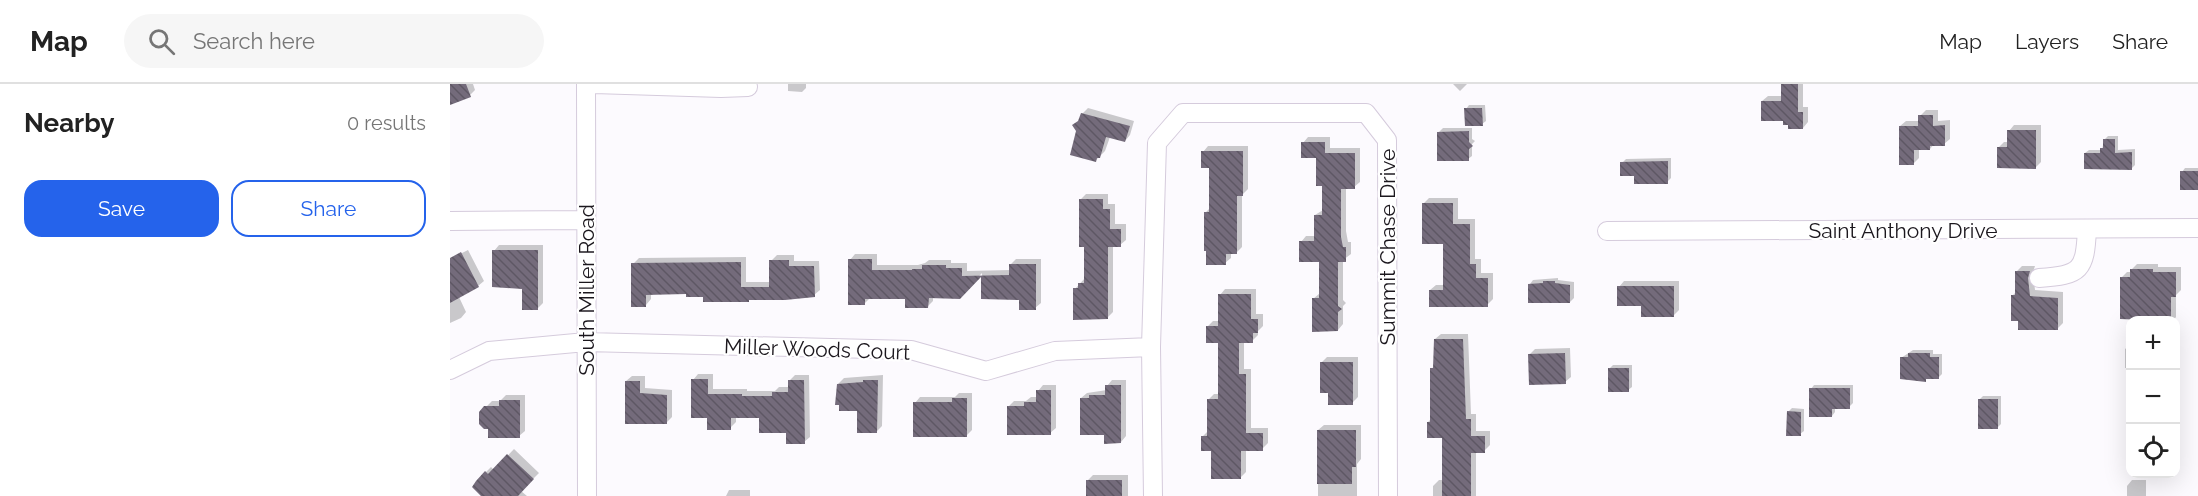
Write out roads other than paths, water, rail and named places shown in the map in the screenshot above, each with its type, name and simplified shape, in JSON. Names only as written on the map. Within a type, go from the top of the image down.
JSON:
[{"type":"street","name":"South Miller Road","points":[[586,84],[587,496]]},
{"type":"street","points":[[594,84],[698,88],[748,87]]},
{"type":"street","name":"Summit Chase Drive","points":[[1153,496],[1151,347],[1156,143],[1183,113],[1366,113],[1387,140],[1388,496]]},
{"type":"street","points":[[450,221],[586,220]]},
{"type":"street","name":"Saint Anthony Drive","points":[[1607,231],[2198,228]]},
{"type":"street","points":[[2039,279],[2065,276],[2081,266],[2086,247],[2087,229]]},
{"type":"street","name":"Miller Woods Court","points":[[450,370],[489,351],[586,342],[911,350],[986,371],[1055,351],[1151,347]]}]
